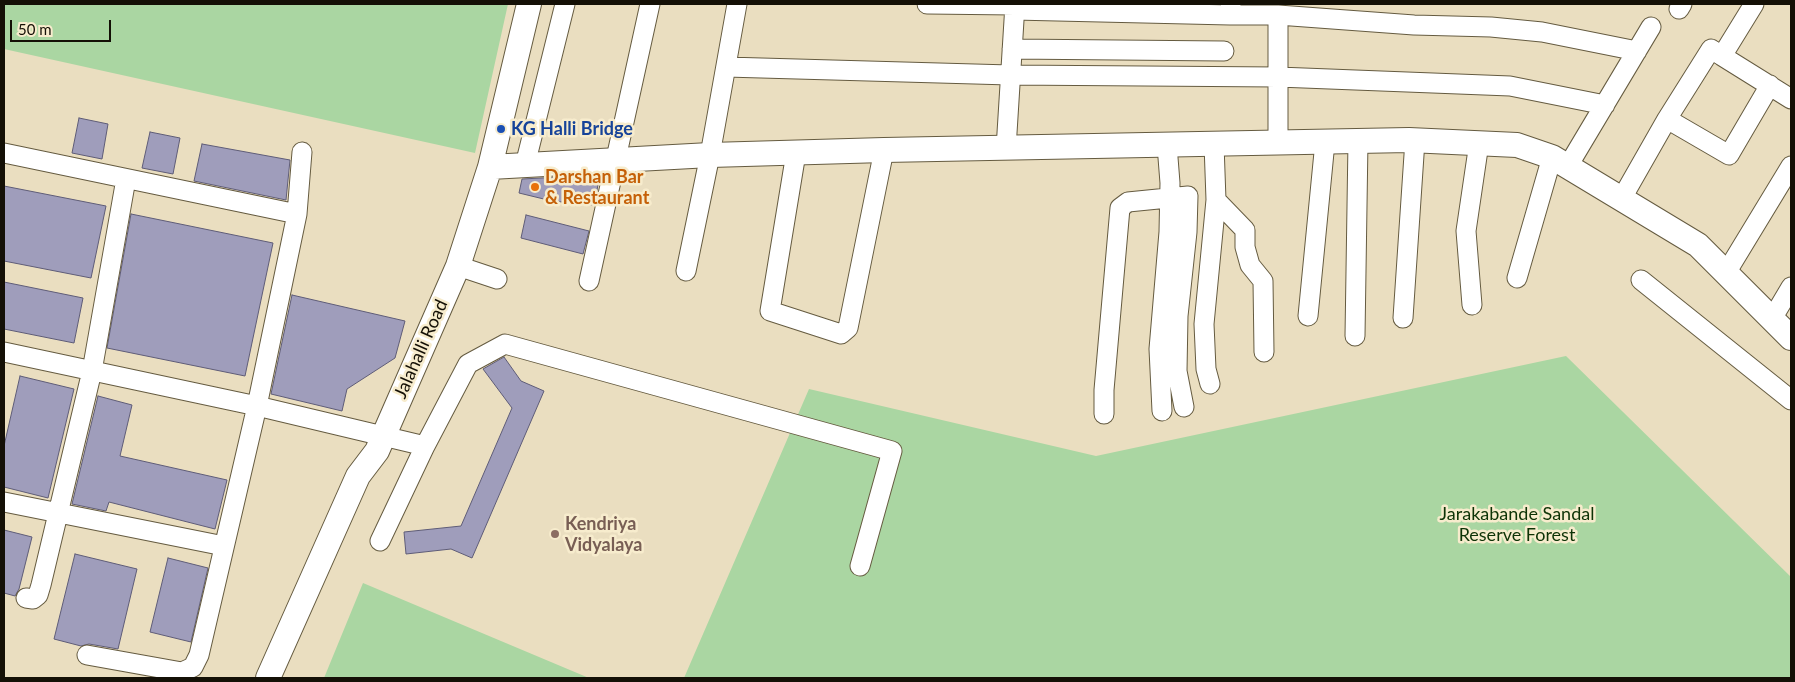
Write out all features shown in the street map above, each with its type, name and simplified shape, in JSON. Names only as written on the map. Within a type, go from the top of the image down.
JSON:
[{"type":"main road","name":"Jalahalli Road","points":[[268,678],[358,476],[380,443],[458,266],[490,167],[529,4]]},
{"type":"main road","points":[[490,167],[710,155],[884,150],[1415,140],[1518,145],[1560,162],[1698,245],[1791,338]]},
{"type":"main road","points":[[284,678],[372,482],[380,443]]},
{"type":"street","points":[[525,165],[565,4]]},
{"type":"street","points":[[589,281],[650,4]]},
{"type":"street","points":[[686,271],[710,155],[736,4]]},
{"type":"street","points":[[927,4],[1230,10],[1414,25],[1542,32],[1637,51]]},
{"type":"street","points":[[1722,56],[1754,4]]},
{"type":"street","points":[[1006,149],[1015,6]]},
{"type":"street","points":[[1278,14],[1278,143]]},
{"type":"street","points":[[1517,278],[1560,162],[1605,105],[1651,27]]},
{"type":"street","points":[[1012,49],[1224,51]]},
{"type":"street","points":[[1622,198],[1667,119],[1711,49],[1791,99]]},
{"type":"street","points":[[726,68],[1010,75],[1278,77],[1510,86],[1605,105]]},
{"type":"street","points":[[1667,119],[1729,155],[1770,85]]},
{"type":"street","points":[[1403,318],[1415,140]]},
{"type":"street","points":[[1356,336],[1358,141]]},
{"type":"street","points":[[1308,316],[1325,142]]},
{"type":"street","points":[[1472,305],[1466,231],[1479,143]]},
{"type":"street","points":[[1210,384],[1206,369],[1204,324],[1216,200],[1214,144]]},
{"type":"street","points":[[1162,411],[1159,349],[1169,232],[1166,145]]},
{"type":"street","points":[[796,153],[770,311],[840,334],[848,328],[884,150]]},
{"type":"street","points":[[87,655],[182,672],[193,667],[203,641],[258,406],[297,214],[302,152]]},
{"type":"street","points":[[4,154],[297,214]]},
{"type":"street","points":[[1726,273],[1791,166]]},
{"type":"street","points":[[26,598],[33,599],[38,595],[92,371],[126,179]]},
{"type":"street","points":[[1104,414],[1104,390],[1120,208],[1128,202],[1188,196],[1187,232],[1178,316],[1177,371],[1184,407]]},
{"type":"street","points":[[1216,200],[1245,230],[1245,247],[1250,265],[1264,281],[1264,352]]},
{"type":"street","points":[[458,266],[497,279]]},
{"type":"street","points":[[1641,280],[1791,400]]},
{"type":"street","points":[[1772,319],[1791,287]]},
{"type":"street","points":[[380,541],[425,446],[468,364],[505,344],[892,451],[860,566]]},
{"type":"street","points":[[4,352],[258,406],[380,443],[425,446]]},
{"type":"street","points":[[4,502],[224,546]]},
{"type":"green space","points":[[4,4],[508,4],[475,153],[4,49]]},
{"type":"green space","name":"Jarakabande Sandal Reserve Forest","points":[[1566,356],[1791,577],[1791,678],[684,678],[809,389],[1096,456]]},
{"type":"green space","points":[[363,583],[589,678],[324,678]]},
{"type":"building","points":[[79,118],[108,124],[102,159],[72,153]]},
{"type":"building","points":[[150,132],[180,138],[173,174],[142,168]]},
{"type":"building","points":[[202,144],[290,160],[286,200],[194,181]]},
{"type":"building","points":[[600,175],[594,205],[552,201],[519,193],[522,179]]},
{"type":"building","points":[[4,186],[106,206],[91,278],[4,261]]},
{"type":"building","points":[[131,214],[273,243],[245,376],[107,348]]},
{"type":"building","points":[[526,215],[589,231],[583,254],[521,238]]},
{"type":"building","points":[[4,282],[83,298],[74,343],[4,329]]},
{"type":"building","points":[[292,295],[405,321],[395,358],[347,389],[342,411],[271,394]]},
{"type":"building","points":[[504,357],[521,381],[544,391],[472,558],[451,549],[406,554],[404,532],[461,526],[512,408],[483,369]]},
{"type":"building","points":[[20,376],[74,389],[48,498],[4,487],[4,446]]},
{"type":"building","points":[[98,396],[132,405],[120,456],[227,480],[215,529],[109,502],[106,511],[72,504]]},
{"type":"building","points":[[4,530],[32,537],[19,589],[15,596],[4,593]]},
{"type":"building","points":[[75,554],[137,569],[118,649],[89,644],[81,646],[54,639]]},
{"type":"building","points":[[168,558],[208,568],[191,642],[150,632]]},
{"type":"place","name":"KG Halli Bridge","points":[[501,129]]},
{"type":"place","name":"Darshan Bar & Restaurant","points":[[535,187]]},
{"type":"place","name":"Kendriya Vidyalaya","points":[[555,534]]}]
